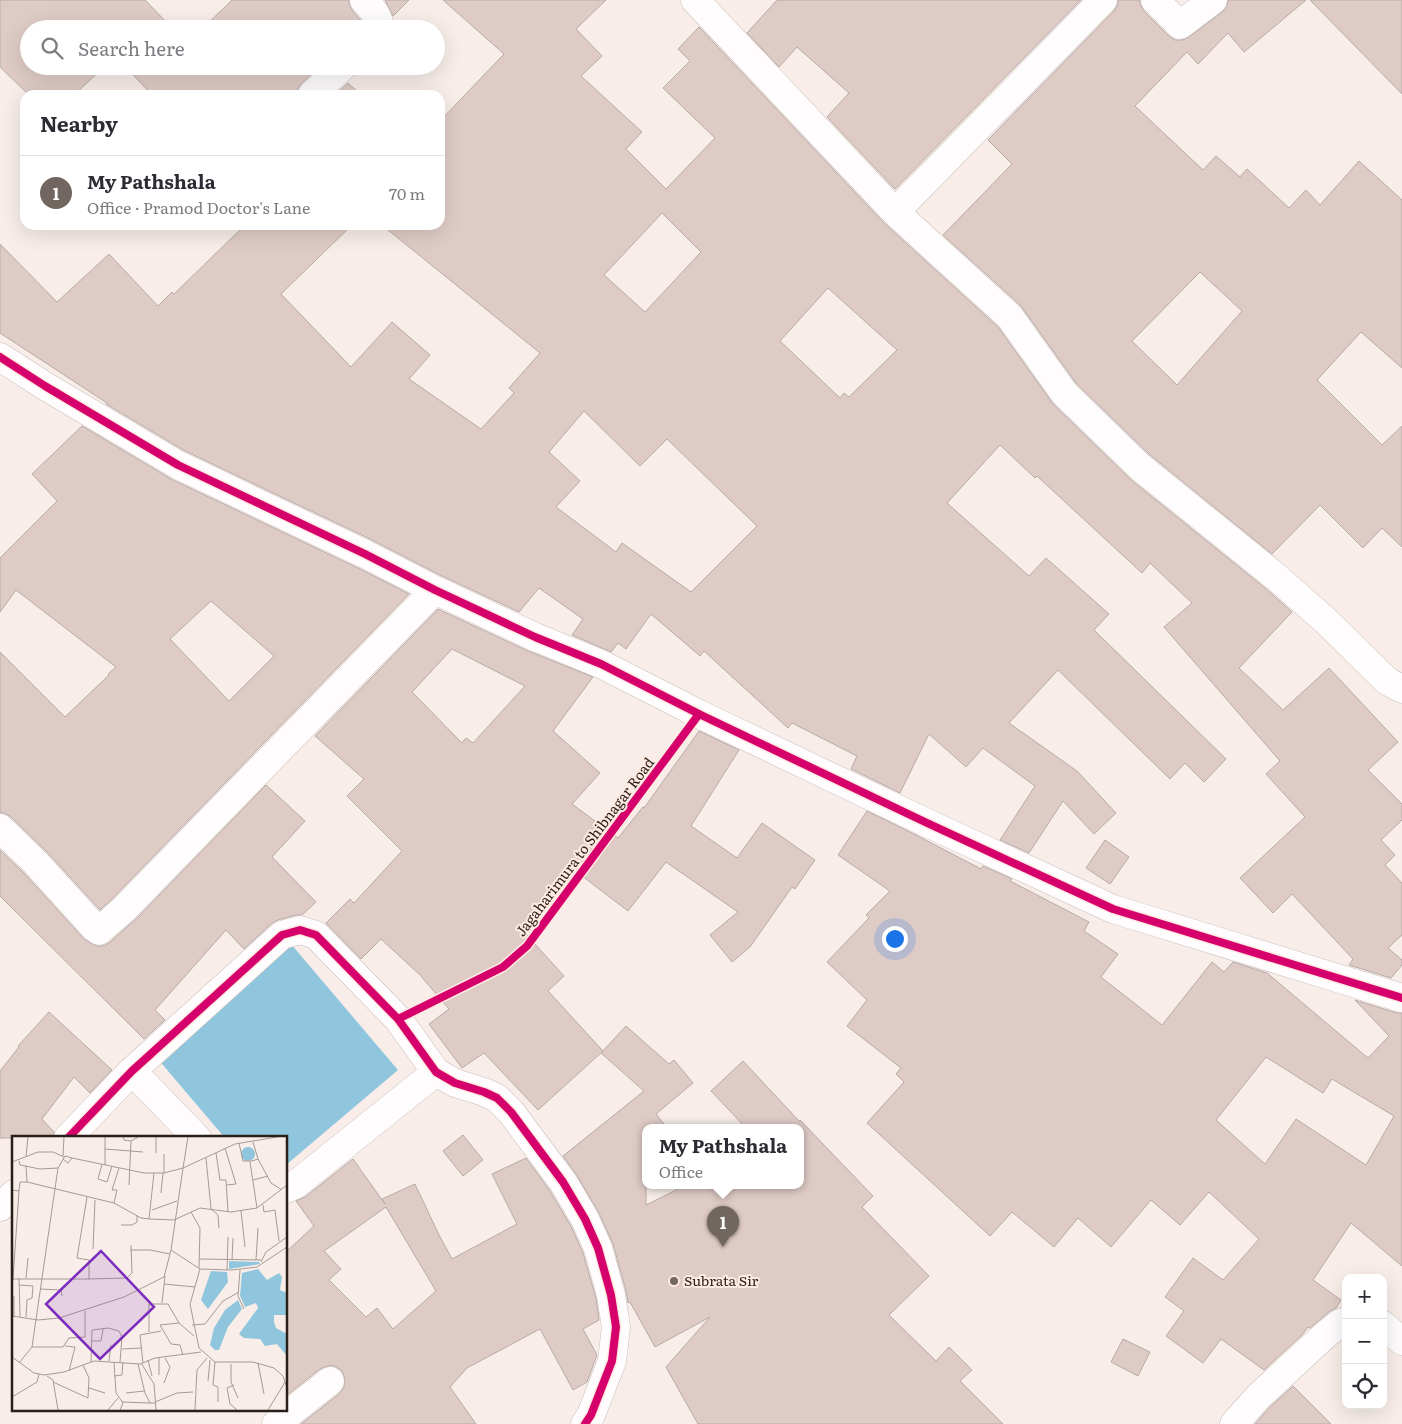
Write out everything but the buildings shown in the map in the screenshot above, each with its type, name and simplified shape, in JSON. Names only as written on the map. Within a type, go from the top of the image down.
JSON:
[{"type":"street","points":[[364,0],[378,20]]},
{"type":"street","points":[[695,0],[895,212],[1010,317],[1064,393],[1140,467],[1275,576],[1326,621],[1387,681],[1402,689]]},
{"type":"street","points":[[895,212],[1103,0]]},
{"type":"street","points":[[1155,0],[1180,25],[1213,0]]},
{"type":"street","points":[[317,90],[333,75]]},
{"type":"street","points":[[0,357],[178,465],[365,554],[435,590],[601,664],[699,714],[1113,909],[1402,998]]},
{"type":"street","points":[[0,828],[35,862],[99,931],[124,909],[435,590]]},
{"type":"street","points":[[70,1136],[132,1071],[282,935],[300,930],[316,935],[398,1019],[436,1072],[455,1083],[497,1098],[512,1112],[563,1182],[585,1219],[598,1248],[611,1295],[616,1327],[612,1361],[586,1424]]},
{"type":"street","points":[[132,1071],[194,1136]]},
{"type":"street","points":[[288,1188],[295,1186],[436,1072]]},
{"type":"street","points":[[0,1207],[12,1196]]},
{"type":"street","points":[[1234,1424],[1258,1397],[1324,1336],[1342,1322]]},
{"type":"street","points":[[1387,1328],[1402,1341]]},
{"type":"street","points":[[276,1424],[330,1381]]},
{"type":"water","points":[[291,944],[398,1070],[288,1163],[288,1136],[223,1136],[157,1058]]},
{"type":"cycle path","points":[[0,357],[178,465],[365,554],[435,590],[535,637],[601,664],[699,714],[1113,909],[1402,998]]},
{"type":"cycle path","name":"Jagaharimura to Shibnagar Road","points":[[398,1019],[503,967],[527,946],[699,714]]},
{"type":"cycle path","points":[[70,1136],[132,1071],[282,935],[300,930],[316,935],[398,1019],[436,1072],[455,1083],[497,1098],[511,1112],[563,1182],[585,1219],[598,1248],[611,1295],[616,1327],[612,1361],[591,1415],[585,1424]]},
{"type":"place","name":"My Pathshala","points":[[723,1247]]},
{"type":"place","name":"Subrata Sir","points":[[674,1281]]}]
